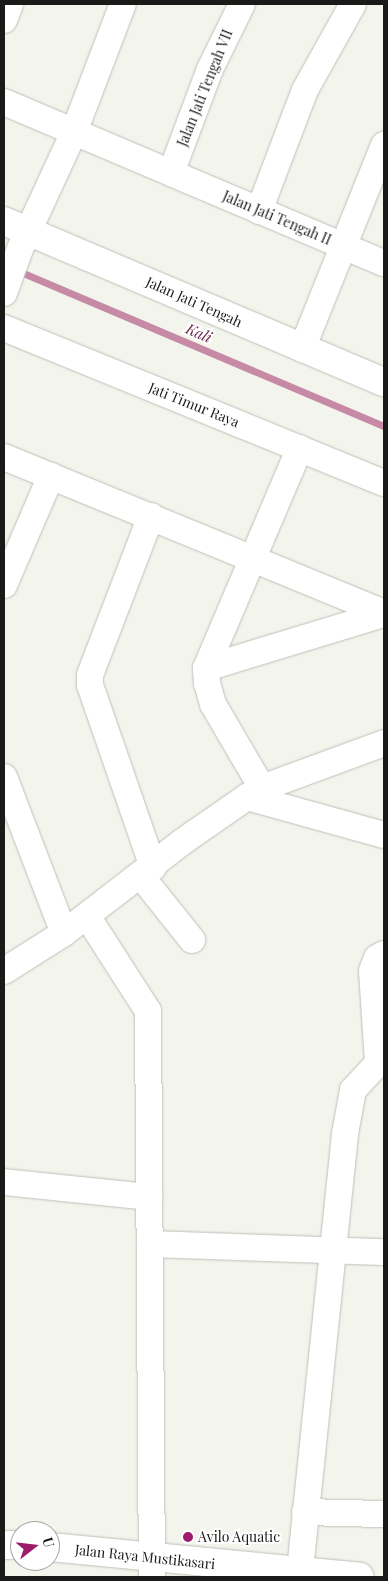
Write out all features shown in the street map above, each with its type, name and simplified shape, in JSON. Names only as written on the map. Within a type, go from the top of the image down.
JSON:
[{"type":"street","points":[[4,20],[10,4]]},
{"type":"street","points":[[4,293],[17,234],[74,132],[123,4]]},
{"type":"street","name":"Jalan Jati Tengah VII","points":[[170,173],[210,69],[242,4]]},
{"type":"street","points":[[260,211],[305,90],[353,4]]},
{"type":"street","name":"Jalan Jati Tengah II","points":[[4,102],[384,263]]},
{"type":"street","points":[[302,349],[382,155]]},
{"type":"street","name":"Jalan Jati Tengah","points":[[17,234],[384,382]]},
{"type":"street","name":"Jati Timur Raya","points":[[4,328],[384,483]]},
{"type":"street","points":[[300,448],[206,668],[206,684],[213,704],[254,792],[384,835]]},
{"type":"street","points":[[4,457],[252,557],[384,614]]},
{"type":"street","points":[[4,584],[51,476]]},
{"type":"street","points":[[151,516],[90,675],[90,685],[147,871],[192,940]]},
{"type":"street","points":[[206,668],[384,614]]},
{"type":"street","points":[[4,971],[64,933],[147,871],[182,842],[254,792],[384,743]]},
{"type":"street","points":[[4,777],[64,933]]},
{"type":"street","points":[[87,916],[148,1011],[148,1197],[153,1568]]},
{"type":"street","points":[[300,1570],[304,1512],[345,1134],[353,1090],[378,1063],[372,971],[377,958],[384,954]]},
{"type":"street","points":[[4,1182],[148,1197]]},
{"type":"street","points":[[150,1244],[384,1252]]},
{"type":"street","points":[[304,1512],[384,1514]]},
{"type":"street","name":"Jalan Raya Mustikasari","points":[[60,1549],[153,1568],[300,1570],[360,1577]]},
{"type":"waterway","name":"Kali","points":[[16,270],[384,426]]},
{"type":"place","name":"Avilo Aquatic","points":[[188,1537]]}]
